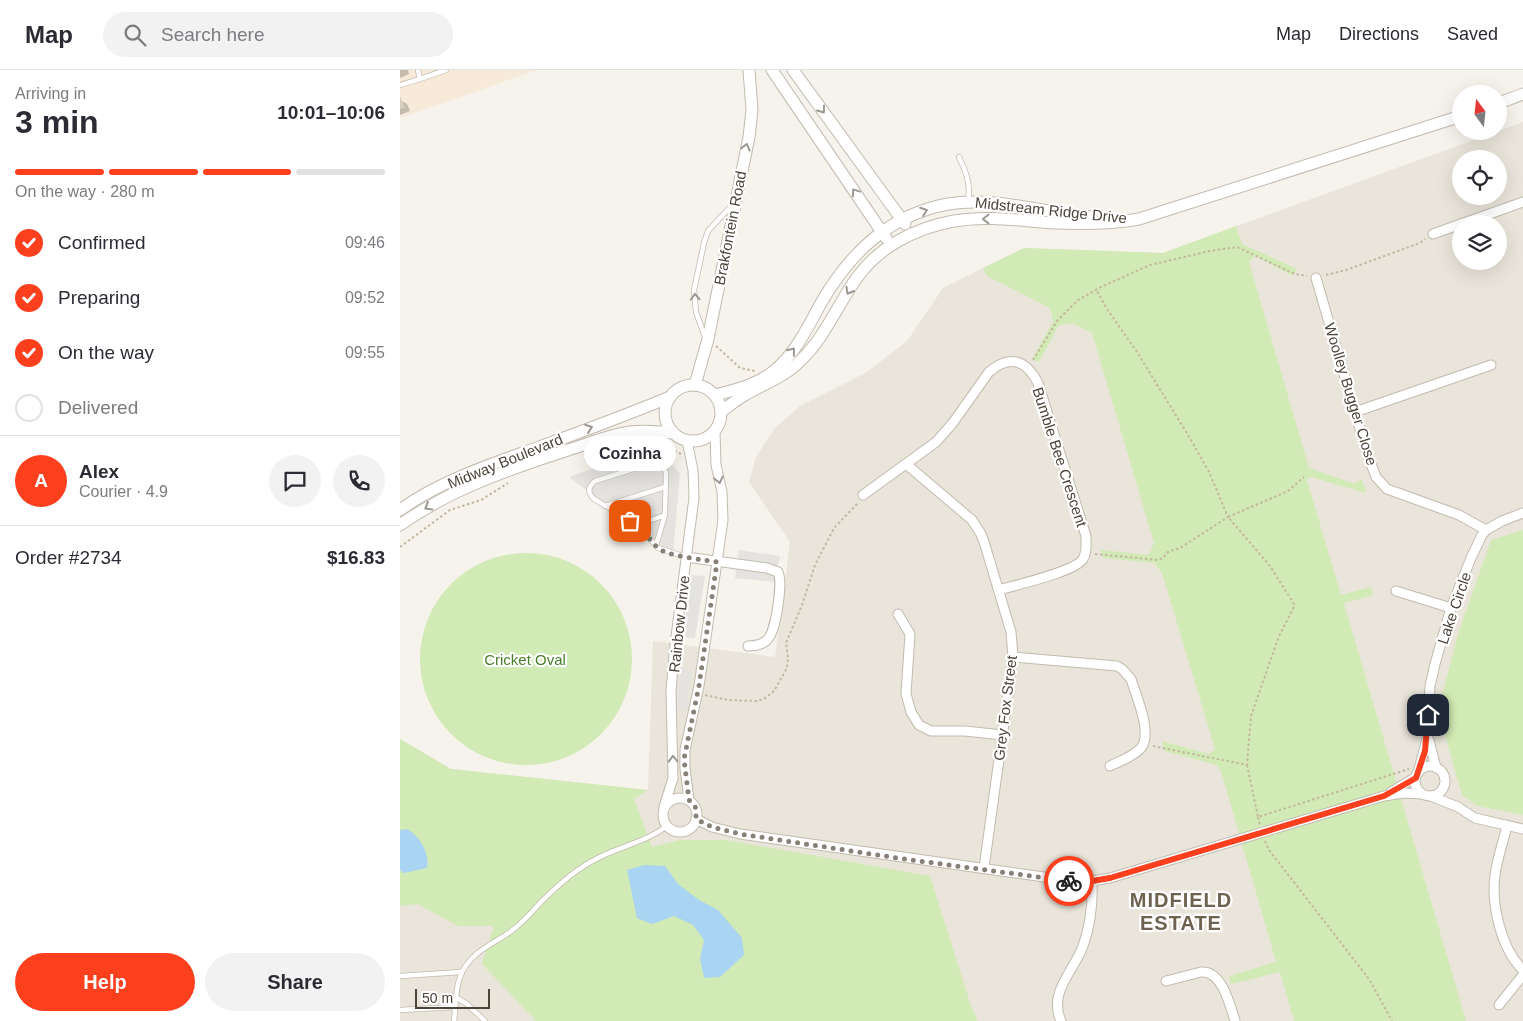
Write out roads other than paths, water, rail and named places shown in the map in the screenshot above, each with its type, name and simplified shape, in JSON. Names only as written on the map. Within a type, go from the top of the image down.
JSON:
[{"type":"street","name":"Brakfontein Road","points":[[695,385],[708,340],[741,168],[749,137],[752,110],[749,70]]},
{"type":"street","points":[[772,70],[892,244]]},
{"type":"street","points":[[778,70],[790,96]]},
{"type":"street","points":[[793,70],[912,233]]},
{"type":"street","points":[[1508,100],[1523,94]]},
{"type":"street","name":"Midstream Ridge Drive","points":[[722,411],[744,395],[784,374],[800,362],[821,336],[856,278],[879,254],[912,233],[936,225],[979,219],[1094,223],[1139,219],[1452,119]]},
{"type":"street","name":"Midstream Ridge Drive","points":[[715,395],[756,382],[782,364],[801,340],[832,284],[847,264],[859,250],[882,232],[902,220],[929,209],[968,202],[1073,215],[1139,219]]},
{"type":"street","points":[[1486,215],[1523,202]]},
{"type":"street","points":[[1433,234],[1452,227]]},
{"type":"street","name":"Woolley Bugger Close","points":[[1316,278],[1371,466],[1376,477],[1387,490],[1459,515],[1486,530]]},
{"type":"street","name":"Bumble Bee Crescent","points":[[863,495],[930,447],[945,432],[995,366],[1002,363],[1018,362],[1028,368],[1038,383],[1083,529],[1086,544],[1085,553],[1078,564],[1072,568],[999,590]]},
{"type":"street","points":[[1355,412],[1491,365]]},
{"type":"street","points":[[687,441],[702,440],[715,432],[720,424],[722,411],[715,395],[704,387],[695,385]]},
{"type":"street","name":"Midway Boulevard","points":[[400,510],[448,482],[486,466],[625,415],[670,397],[681,388],[695,385]]},
{"type":"street","points":[[670,397],[666,406],[665,416],[667,425],[673,433]]},
{"type":"street","name":"Midway Boulevard","points":[[400,525],[435,502],[462,489],[536,460],[627,432],[673,433],[687,441]]},
{"type":"street","name":"Rainbow Drive","points":[[689,800],[684,759],[698,693],[723,508],[722,492],[716,465],[715,432]]},
{"type":"street","name":"Rainbow Drive","points":[[664,806],[671,788],[674,770],[671,691],[694,498],[687,441]]},
{"type":"street","name":"Grey Fox Street","points":[[906,464],[972,520],[981,534],[1011,632],[1013,657],[984,868]]},
{"type":"street","points":[[1486,530],[1523,513]]},
{"type":"street","name":"Lake Circle","points":[[1436,768],[1428,729],[1430,686],[1451,608],[1471,558],[1486,530]]},
{"type":"street","points":[[686,558],[774,569],[778,572],[780,575],[780,585],[773,630],[762,644],[748,646]]},
{"type":"street","points":[[1396,591],[1451,608]]},
{"type":"street","points":[[898,614],[910,634],[906,694],[919,725],[931,731],[966,731],[1002,736]]},
{"type":"street","points":[[1013,657],[1117,666],[1131,679],[1144,723],[1144,744],[1133,755],[1110,766]]},
{"type":"street","name":"Lake Circle","points":[[1418,772],[1428,729]]},
{"type":"street","points":[[1384,796],[1418,772],[1428,767],[1436,768],[1444,777],[1444,786],[1448,795],[1458,807]]},
{"type":"street","points":[[1418,772],[1416,787],[1427,795],[1458,807],[1475,818],[1523,829]]},
{"type":"street","points":[[696,819],[712,827],[740,834],[904,859],[1064,880],[1092,881],[1110,878],[1384,796],[1403,793],[1427,795],[1439,793],[1444,786]]},
{"type":"street","points":[[678,797],[689,800],[696,808],[696,819],[690,829],[673,831],[667,826],[662,818],[664,806],[672,799],[678,797]]},
{"type":"street","points":[[1507,826],[1495,875],[1494,898],[1507,948],[1523,970]]},
{"type":"street","points":[[1061,1021],[1057,1008],[1058,993],[1084,943],[1092,881]]},
{"type":"street","points":[[1166,981],[1205,971],[1211,974],[1217,979],[1226,994],[1234,1021]]},
{"type":"street","points":[[1499,1005],[1523,976]]},
{"type":"lane","points":[[418,70],[420,78]]},
{"type":"lane","points":[[400,85],[446,70]]},
{"type":"lane","points":[[959,157],[969,180],[970,192],[968,202]]},
{"type":"lane","points":[[708,340],[694,302],[694,290],[708,231],[736,200]]},
{"type":"lane","points":[[656,545],[665,515],[666,473],[664,467],[659,463],[653,463],[595,481],[590,486],[588,490],[590,495],[638,525],[658,548],[686,558]]},
{"type":"lane","points":[[606,506],[665,487]]},
{"type":"lane","points":[[638,525],[665,515]]},
{"type":"lane","points":[[454,1021],[458,987],[462,972],[470,960],[481,950],[513,930],[581,868],[599,857],[639,842],[667,826]]},
{"type":"lane","points":[[400,976],[462,972]]},
{"type":"lane","points":[[457,998],[467,1004],[485,1021]]},
{"type":"lane","points":[[400,1010],[455,1007]]},
{"type":"water","points":[[407,829],[420,841],[428,862],[427,868],[404,873],[400,870],[400,830]]},
{"type":"water","points":[[644,865],[665,866],[678,884],[699,900],[718,910],[742,938],[744,955],[720,977],[704,978],[700,959],[704,940],[693,925],[674,916],[652,924],[637,918],[627,870]]},
{"type":"place","name":"Cozinha","points":[[630,521]]},
{"type":"district","name":"MIDFIELD ESTATE","points":[[1181,912]]},
{"type":"park label","name":"Cricket Oval","points":[[525,659]]}]
